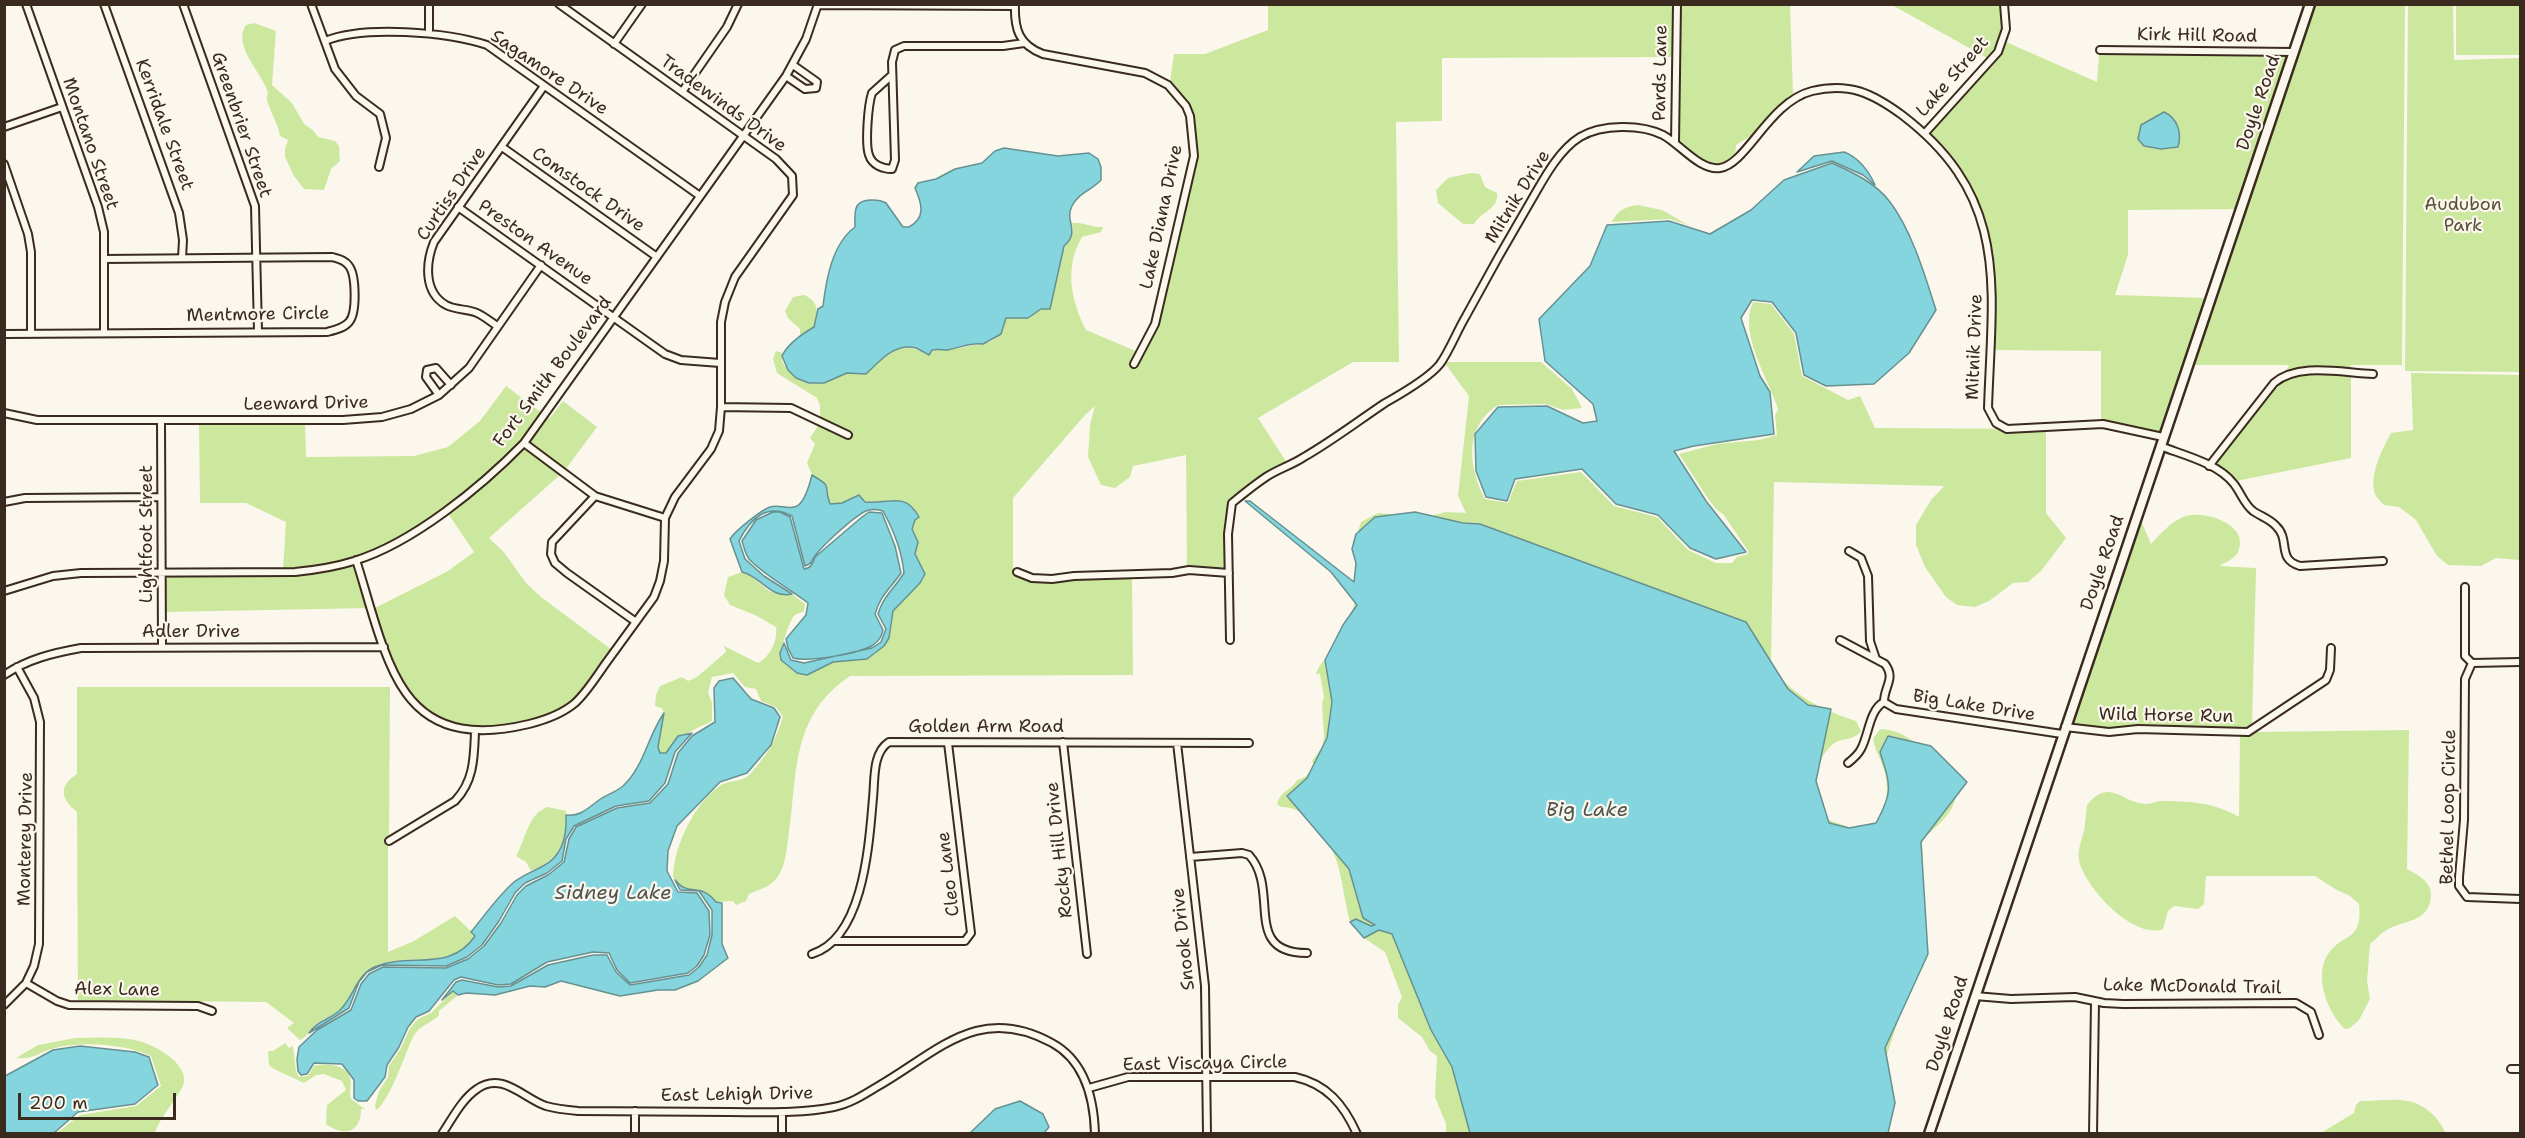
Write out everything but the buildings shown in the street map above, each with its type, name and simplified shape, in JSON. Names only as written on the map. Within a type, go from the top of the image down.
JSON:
[{"type":"main road","name":"Doyle Road","points":[[1929,1134],[2310,4]]},
{"type":"street","name":"Montano Street","points":[[26,4],[98,207],[104,232],[104,332]]},
{"type":"street","name":"Kerridale Street","points":[[104,4],[179,213],[183,240],[182,258]]},
{"type":"street","name":"Greenbrier Street","points":[[183,4],[255,206],[258,331]]},
{"type":"street","points":[[311,4],[335,69],[356,96],[380,114],[386,138],[379,167]]},
{"type":"street","points":[[429,4],[429,33]]},
{"type":"street","name":"Tradewinds Drive","points":[[356,560],[384,647],[405,692],[417,706],[431,717],[452,727],[475,732],[510,729],[545,720],[574,704],[654,597],[660,581],[665,518],[675,497],[711,449],[719,431],[721,322],[725,302],[735,277],[793,195],[794,184],[788,171],[777,159],[559,4]]},
{"type":"street","points":[[614,44],[642,4]]},
{"type":"street","points":[[682,92],[727,27],[738,4]]},
{"type":"street","name":"Pards Lane","points":[[1675,142],[1677,4]]},
{"type":"street","name":"Lake Street","points":[[1925,133],[1998,52],[2006,29],[2004,4]]},
{"type":"street","points":[[818,5],[1015,5],[1014,21],[1017,32],[1024,43],[1003,46],[904,46],[893,53],[895,160],[892,168],[888,169],[876,165],[868,150],[869,102],[872,93],[892,75]]},
{"type":"street","name":"Fort Smith Boulevard","points":[[4,591],[53,576],[81,573],[295,572],[325,569],[356,560],[420,528],[491,476],[524,443],[786,76],[806,39],[818,5]]},
{"type":"street","name":"Sagamore Drive","points":[[325,41],[339,35],[360,33],[429,33],[449,35],[487,45],[700,196]]},
{"type":"street","name":"Lake Diana Drive","points":[[1024,43],[1043,54],[1145,73],[1168,85],[1185,104],[1190,116],[1194,156],[1155,324],[1134,364]]},
{"type":"street","name":"Kirk Hill Road","points":[[2100,50],[2294,52]]},
{"type":"street","points":[[786,76],[805,89],[816,88],[817,82],[814,78],[793,65]]},
{"type":"street","name":"Curtiss Drive","points":[[497,326],[476,313],[447,306],[438,299],[431,289],[428,258],[434,242],[544,86]]},
{"type":"street","name":"Mitnik Drive","points":[[1230,640],[1228,526],[1232,503],[1268,476],[1303,458],[1439,366],[1547,172],[1572,143],[1582,136],[1616,128],[1650,130],[1675,142],[1702,163],[1720,168],[1729,165],[1740,156],[1777,110],[1788,102],[1800,94],[1832,88],[1857,89],[1870,94],[1925,133],[1945,153],[1958,172],[1982,220],[1988,241],[1992,282],[1988,408],[1996,423],[2007,429],[2103,424],[2162,442],[2209,466],[2234,483],[2252,510],[2277,526],[2283,537],[2287,559],[2291,563],[2300,566],[2383,561]]},
{"type":"street","points":[[4,127],[62,107]]},
{"type":"street","name":"Comstock Drive","points":[[502,147],[657,257]]},
{"type":"street","points":[[4,164],[28,234],[31,252],[31,333]]},
{"type":"street","name":"Preston Avenue","points":[[458,207],[665,354],[681,360],[720,363]]},
{"type":"street","name":"Mentmore Circle","points":[[4,334],[327,332],[342,328],[350,321],[354,310],[354,275],[341,259],[332,257],[104,259]]},
{"type":"street","name":"Leeward Drive","points":[[4,413],[37,420],[343,420],[382,417],[411,409],[439,395],[469,369],[541,265]]},
{"type":"street","points":[[439,395],[426,377],[427,370],[432,367],[436,368],[451,385]]},
{"type":"street","points":[[2209,466],[2274,383],[2286,374],[2328,372],[2373,374]]},
{"type":"street","points":[[721,407],[794,409],[848,435]]},
{"type":"street","name":"Lightfoot Street","points":[[161,421],[162,647]]},
{"type":"street","points":[[524,443],[595,496],[665,518]]},
{"type":"street","points":[[595,496],[552,542],[551,554],[555,563],[567,573],[636,622]]},
{"type":"street","points":[[4,502],[25,498],[161,497]]},
{"type":"street","points":[[1849,551],[1861,558],[1868,576],[1870,641],[1876,659]]},
{"type":"street","points":[[1017,572],[1032,578],[1052,579],[1189,570],[1228,573]]},
{"type":"street","name":"Bethel Loop Circle","points":[[2465,587],[2465,656],[2472,663],[2465,679],[2464,820],[2459,886],[2467,897],[2520,898]]},
{"type":"street","points":[[1840,640],[1885,664],[1892,675],[1884,702],[1878,706],[1873,716],[1861,750],[1848,763]]},
{"type":"street","name":"Adler Drive","points":[[4,675],[48,654],[81,648],[384,647]]},
{"type":"street","name":"Wild Horse Run","points":[[2063,731],[2109,732],[2138,729],[2248,732],[2325,680],[2330,670],[2331,648]]},
{"type":"street","points":[[2472,663],[2520,663]]},
{"type":"street","name":"Monterey Drive","points":[[4,1005],[26,983],[34,966],[40,927],[42,755],[40,722],[34,698],[17,667]]},
{"type":"street","name":"Big Lake Drive","points":[[1884,702],[1896,709],[2063,731]]},
{"type":"street","points":[[389,841],[455,801],[463,792],[474,765],[475,732]]},
{"type":"street","name":"Golden Arm Road","points":[[812,954],[821,951],[834,941],[847,923],[860,890],[867,860],[877,764],[882,747],[889,742],[1249,743]]},
{"type":"street","name":"Rocky Hill Drive","points":[[1063,742],[1087,954]]},
{"type":"street","name":"Cleo Lane","points":[[834,941],[965,941],[971,933],[948,743]]},
{"type":"street","name":"Snook Drive","points":[[1177,743],[1205,986],[1207,1134]]},
{"type":"street","points":[[1190,857],[1249,855],[1255,861],[1262,882],[1266,931],[1270,939],[1277,947],[1293,953],[1307,953]]},
{"type":"street","name":"Alex Lane","points":[[26,983],[57,1001],[69,1005],[198,1006],[212,1011]]},
{"type":"street","name":"Lake McDonald Trail","points":[[1975,996],[2011,999],[2075,997],[2087,998],[2095,1002],[2123,1004],[2296,1003],[2312,1012],[2319,1035]]},
{"type":"street","points":[[2093,1134],[2095,1002]]},
{"type":"street","name":"East Lehigh Drive","points":[[442,1134],[467,1098],[487,1084],[507,1084],[533,1100],[562,1110],[782,1112],[837,1107],[882,1084],[954,1039],[999,1026],[1021,1029],[1056,1045],[1082,1073],[1089,1088]]},
{"type":"street","points":[[2511,1069],[2520,1069]]},
{"type":"street","name":"East Viscaya Circle","points":[[1089,1088],[1128,1077],[1295,1077],[1321,1087],[1343,1107],[1357,1134]]},
{"type":"street","points":[[1089,1088],[1095,1134]]},
{"type":"street","points":[[635,1111],[635,1134]]},
{"type":"street","points":[[782,1112],[782,1134]]},
{"type":"green space","points":[[1268,5],[1674,5],[1673,57],[1442,58],[1442,121],[1396,122],[1399,362],[1353,362],[1258,418],[1287,463],[1266,474],[1230,501],[1225,526],[1225,570],[1187,567],[1186,455],[1133,466],[1130,477],[1115,488],[1101,485],[1088,457],[1090,425],[1095,406],[1013,498],[1013,575],[1032,581],[1052,582],[1132,577],[1133,675],[850,676],[830,692],[816,710],[806,729],[796,771],[786,855],[776,879],[749,894],[746,901],[736,905],[733,901],[716,902],[706,893],[683,887],[673,877],[674,865],[687,826],[694,814],[711,793],[721,785],[745,778],[751,773],[770,747],[783,717],[776,707],[761,701],[756,689],[745,687],[733,673],[712,677],[708,692],[712,703],[712,721],[679,738],[666,753],[658,751],[664,713],[662,708],[655,706],[660,686],[682,677],[688,681],[697,677],[726,652],[724,646],[758,663],[766,657],[774,643],[776,627],[730,605],[724,595],[728,577],[742,572],[748,574],[769,591],[792,594],[805,604],[804,611],[795,615],[790,623],[781,657],[787,666],[807,675],[833,662],[867,659],[875,654],[891,628],[893,611],[920,583],[925,574],[915,554],[918,542],[912,529],[915,520],[905,501],[865,502],[859,495],[842,503],[830,504],[826,484],[812,475],[807,463],[815,444],[810,438],[819,424],[849,439],[852,434],[820,418],[820,405],[817,398],[777,373],[773,359],[776,351],[783,353],[782,361],[785,366],[824,383],[847,373],[866,374],[886,356],[900,349],[908,348],[926,354],[936,349],[949,350],[990,342],[998,336],[1006,318],[1032,315],[1041,309],[1050,309],[1064,246],[1073,232],[1071,223],[1075,223],[1103,227],[1101,232],[1082,237],[1073,260],[1071,272],[1073,296],[1081,319],[1086,330],[1138,352],[1130,365],[1136,368],[1158,324],[1197,157],[1193,115],[1188,104],[1170,82],[1174,54],[1205,54],[1268,30]]},
{"type":"green space","points":[[1680,5],[1790,5],[1793,95],[1775,108],[1754,134],[1736,145],[1735,156],[1721,163],[1699,157],[1680,142]]},
{"type":"green space","points":[[1892,5],[2001,5],[2002,26],[1999,40],[1989,59]]},
{"type":"green space","points":[[2313,5],[2405,5],[2402,365],[2351,365],[2351,370],[2307,369],[2285,372],[2289,365],[2191,365]]},
{"type":"green space","name":"Audubon Park","points":[[2408,5],[2453,5],[2454,60],[2520,58],[2520,372],[2405,371]]},
{"type":"green space","points":[[2456,5],[2520,5],[2520,55],[2456,55]]},
{"type":"green space","points":[[254,23],[276,31],[272,85],[292,103],[304,124],[318,137],[335,141],[339,146],[340,161],[331,169],[324,190],[304,189],[294,176],[285,157],[288,140],[280,136],[267,100],[267,90],[245,50],[243,33],[246,25]]},
{"type":"green space","points":[[2006,42],[2097,82],[2099,54],[2290,55],[2237,209],[2128,210],[2128,255],[2115,295],[2207,298],[2161,434],[2101,421],[2101,351],[1993,350],[1996,292],[1991,240],[1979,206],[1962,174],[1929,132],[1995,61]],"holes":[[[2172,117],[2178,128],[2179,142],[2172,149],[2153,149]]]},
{"type":"green space","points":[[1471,173],[1480,174],[1485,187],[1497,193],[1497,199],[1474,224],[1463,224],[1438,203],[1436,190],[1448,178]]},
{"type":"green space","points":[[1638,205],[1662,210],[1688,225],[1670,219],[1612,222],[1622,210]]},
{"type":"green space","points":[[804,295],[813,301],[816,317],[814,327],[800,335],[800,329],[788,318],[785,311],[793,297]]},
{"type":"green space","name":"Big Lake","points":[[1753,302],[1771,304],[1794,334],[1802,376],[1848,400],[1860,396],[1875,428],[2046,429],[2046,513],[2066,538],[2041,571],[2028,582],[2013,583],[1989,601],[1975,607],[1957,605],[1946,597],[1925,567],[1916,545],[1916,525],[1931,500],[1944,486],[1774,482],[1771,665],[1779,676],[1798,693],[1820,707],[1856,721],[1861,731],[1852,737],[1834,743],[1824,754],[1819,765],[1816,788],[1826,819],[1857,830],[1879,824],[1886,803],[1887,788],[1882,763],[1873,739],[1880,729],[1904,735],[1914,742],[1933,760],[1957,790],[1949,812],[1922,840],[1921,896],[1914,952],[1885,1061],[1741,1121],[1376,925],[1371,926],[1356,919],[1350,922],[1339,869],[1323,834],[1306,816],[1295,809],[1281,807],[1277,804],[1283,793],[1297,780],[1305,777],[1315,766],[1312,761],[1322,747],[1324,697],[1320,674],[1316,674],[1341,637],[1355,602],[1331,571],[1358,587],[1356,538],[1361,522],[1378,513],[1426,517],[1446,512],[1466,513],[1458,496],[1469,396],[1444,362],[1541,362],[1572,389],[1582,408],[1563,410],[1546,404],[1498,405],[1487,414],[1479,424],[1472,448],[1475,474],[1485,499],[1508,503],[1517,481],[1581,472],[1614,506],[1657,517],[1688,550],[1716,563],[1732,563],[1737,557],[1748,554],[1748,551],[1724,515],[1709,500],[1679,454],[1717,444],[1759,440],[1777,435],[1775,416],[1778,409],[1756,357],[1749,328],[1749,315]]},
{"type":"green space","points":[[2411,373],[2520,375],[2520,560],[2496,558],[2481,566],[2448,565],[2437,556],[2416,520],[2399,507],[2384,505],[2376,495],[2375,470],[2391,433],[2413,430]]},
{"type":"green space","points":[[2307,374],[2351,376],[2351,458],[2236,481],[2213,465],[2276,385],[2287,377]]},
{"type":"green space","points":[[506,386],[542,413],[521,440],[487,474],[447,505],[409,530],[370,551],[328,564],[283,569],[286,522],[246,503],[200,503],[199,424],[305,423],[306,457],[414,456],[448,447],[480,421]]},
{"type":"green space","points":[[563,401],[597,427],[565,470],[528,443],[547,416],[550,418]]},
{"type":"green space","points":[[524,447],[561,474],[489,538],[503,551],[526,583],[541,597],[612,650],[583,690],[557,712],[539,719],[511,725],[463,726],[434,715],[421,706],[409,693],[393,663],[375,608],[448,571],[474,552],[447,512],[493,478]]},
{"type":"green space","points":[[2191,515],[2212,517],[2222,521],[2238,534],[2240,542],[2237,554],[2220,566],[2256,568],[2252,727],[2247,729],[2109,730],[2070,725],[2139,516],[2151,544],[2178,519]]},
{"type":"green space","points":[[354,564],[369,608],[166,612],[166,575],[284,575]]},
{"type":"green space","points":[[77,687],[390,687],[389,838],[385,841],[388,845],[388,952],[414,941],[455,916],[475,935],[465,947],[441,958],[400,960],[374,967],[359,981],[340,1010],[316,1024],[300,1040],[287,1028],[294,1023],[266,1002],[78,1000],[77,812],[64,793],[67,783],[77,774]]},
{"type":"green space","points":[[2409,730],[2407,869],[2427,883],[2431,896],[2426,912],[2414,920],[2385,931],[2370,944],[2367,981],[2370,999],[2359,1020],[2350,1028],[2345,1029],[2328,1005],[2322,984],[2322,974],[2327,956],[2333,948],[2355,931],[2358,925],[2359,904],[2350,896],[2315,876],[2206,876],[2204,904],[2198,909],[2174,906],[2168,911],[2163,929],[2151,930],[2138,927],[2112,909],[2090,884],[2083,871],[2079,855],[2087,805],[2103,793],[2109,792],[2145,804],[2159,801],[2200,803],[2220,808],[2239,817],[2240,735],[2254,732]]},
{"type":"green space","points":[[548,807],[566,811],[564,840],[550,860],[531,871],[526,862],[516,856],[532,821],[541,810]]},
{"type":"green space","points":[[1379,930],[1396,933],[1442,1023],[1475,1133],[1446,1133],[1446,1124],[1435,1097],[1437,1056],[1430,1051],[1422,1037],[1398,1018],[1398,1005],[1402,997],[1385,952],[1364,938]]},
{"type":"green space","points":[[453,991],[458,995],[439,1011],[439,1016],[414,1035],[392,1087],[376,1110],[379,1091],[388,1077],[389,1066],[410,1028],[418,1019],[431,1013]]},
{"type":"green space","points":[[75,1038],[131,1039],[153,1046],[175,1062],[184,1075],[183,1086],[155,1133],[57,1133],[80,1115],[136,1106],[161,1086],[151,1056],[116,1046],[66,1046],[28,1058],[16,1058],[38,1045]]},
{"type":"green space","points":[[285,1043],[289,1048],[293,1046],[296,1071],[299,1077],[308,1076],[314,1066],[324,1065],[340,1067],[348,1073],[351,1080],[351,1099],[365,1109],[361,1109],[355,1128],[339,1131],[326,1124],[327,1105],[346,1090],[342,1081],[324,1074],[316,1075],[304,1083],[269,1065],[268,1051],[273,1051]]},
{"type":"green space","points":[[2360,1101],[2414,1102],[2435,1117],[2445,1133],[2321,1133],[2354,1113]]},
{"type":"water","points":[[2164,112],[2173,118],[2178,127],[2178,147],[2161,149],[2144,146],[2138,139],[2141,125]]},
{"type":"water","points":[[1004,148],[1058,156],[1089,153],[1098,159],[1101,167],[1101,180],[1078,198],[1072,206],[1071,236],[1064,246],[1050,309],[1041,309],[1028,318],[1006,318],[1001,334],[983,344],[932,350],[929,355],[916,348],[901,348],[882,358],[866,374],[847,373],[824,383],[809,383],[796,378],[788,370],[782,356],[792,343],[814,327],[818,309],[823,306],[831,263],[847,234],[855,227],[855,213],[859,203],[875,200],[886,203],[903,227],[909,227],[920,215],[921,205],[915,188],[918,183],[936,179],[955,169],[982,163],[995,151]]},
{"type":"water","points":[[1844,152],[1854,157],[1862,165],[1875,185],[1863,175],[1832,161],[1797,172],[1814,156]]},
{"type":"water","points":[[1832,163],[1871,184],[1890,202],[1911,240],[1936,310],[1909,353],[1874,384],[1826,386],[1804,375],[1796,333],[1772,302],[1752,300],[1741,318],[1760,376],[1770,392],[1774,434],[1674,451],[1706,501],[1746,552],[1716,559],[1690,548],[1658,515],[1616,504],[1582,469],[1515,479],[1507,501],[1486,497],[1476,471],[1475,434],[1498,407],[1547,406],[1583,423],[1597,421],[1593,404],[1545,361],[1539,319],[1590,266],[1607,225],[1669,221],[1710,234],[1751,210],[1784,180]]},
{"type":"water","points":[[812,475],[826,485],[830,504],[842,503],[859,495],[865,502],[896,500],[908,504],[919,517],[915,520],[912,529],[918,542],[915,554],[925,574],[920,583],[893,611],[889,638],[884,646],[867,659],[833,662],[807,675],[797,673],[781,660],[780,653],[784,643],[791,660],[804,663],[872,648],[881,642],[886,629],[878,614],[880,608],[904,573],[899,549],[887,518],[883,511],[873,510],[863,512],[846,525],[827,542],[811,563],[805,566],[792,516],[775,511],[760,515],[748,526],[739,541],[745,559],[764,576],[792,594],[784,595],[772,591],[755,578],[742,572],[730,539],[742,526],[766,509],[773,506],[798,506],[806,494]]},
{"type":"water","name":"Big Lake","points":[[1245,501],[1250,501],[1354,582],[1356,563],[1352,549],[1356,534],[1375,517],[1415,512],[1463,523],[1480,524],[1746,622],[1788,689],[1808,705],[1831,709],[1816,781],[1829,823],[1849,828],[1876,823],[1889,789],[1880,752],[1888,736],[1931,746],[1967,782],[1921,842],[1928,954],[1885,1048],[1895,1103],[1888,1133],[1470,1133],[1452,1067],[1431,1030],[1392,934],[1379,930],[1364,938],[1350,922],[1356,919],[1371,926],[1375,925],[1363,918],[1349,869],[1287,796],[1307,778],[1327,738],[1332,702],[1325,660],[1343,625],[1357,605],[1331,572]]},
{"type":"water","points":[[773,512],[780,512],[790,517],[804,569],[810,567],[815,557],[862,517],[869,512],[882,513],[895,546],[901,573],[877,607],[875,614],[883,630],[875,643],[866,648],[833,656],[810,659],[793,658],[786,639],[806,615],[808,603],[755,565],[748,557],[742,541],[756,520]]},
{"type":"water","name":"Sidney Lake","points":[[733,678],[751,699],[774,708],[780,717],[771,745],[747,773],[720,782],[677,826],[668,851],[667,871],[678,892],[697,893],[709,911],[710,935],[704,955],[697,966],[688,973],[630,983],[617,970],[609,953],[593,952],[547,962],[511,984],[498,985],[461,977],[454,980],[429,1011],[416,1017],[408,1027],[387,1065],[385,1077],[367,1101],[358,1101],[354,1098],[354,1080],[342,1064],[314,1063],[307,1074],[301,1075],[298,1071],[297,1059],[299,1047],[317,1030],[351,1010],[361,984],[369,974],[383,967],[446,968],[468,959],[484,946],[517,895],[526,886],[548,875],[564,862],[569,839],[576,827],[617,808],[650,803],[668,784],[678,753],[692,736],[715,722],[714,688],[719,681]]},
{"type":"water","points":[[664,713],[658,747],[660,753],[666,753],[678,736],[692,733],[675,752],[665,783],[649,801],[616,806],[574,826],[566,839],[562,861],[547,873],[525,883],[515,893],[482,945],[467,957],[446,966],[382,965],[367,972],[359,982],[349,1008],[309,1033],[344,1006],[348,999],[364,974],[370,969],[390,962],[442,958],[465,947],[475,936],[471,932],[508,887],[555,857],[566,830],[566,815],[576,815],[584,811],[620,788],[630,778]]},
{"type":"water","points":[[675,880],[685,888],[700,891],[705,893],[716,902],[722,903],[722,944],[728,958],[698,981],[675,990],[658,990],[620,996],[561,981],[545,987],[530,986],[495,995],[466,993],[458,995],[453,991],[442,1000],[456,982],[462,980],[498,987],[511,986],[548,965],[593,955],[607,955],[616,972],[630,985],[689,975],[699,967],[707,955],[712,935],[712,910],[699,891],[680,890]]},
{"type":"water","points":[[80,1046],[135,1052],[149,1057],[158,1085],[135,1104],[78,1112],[54,1133],[5,1133],[5,1076],[53,1050]]},
{"type":"water","points":[[1020,1101],[1043,1114],[1049,1127],[1044,1133],[970,1133],[995,1109]]}]
